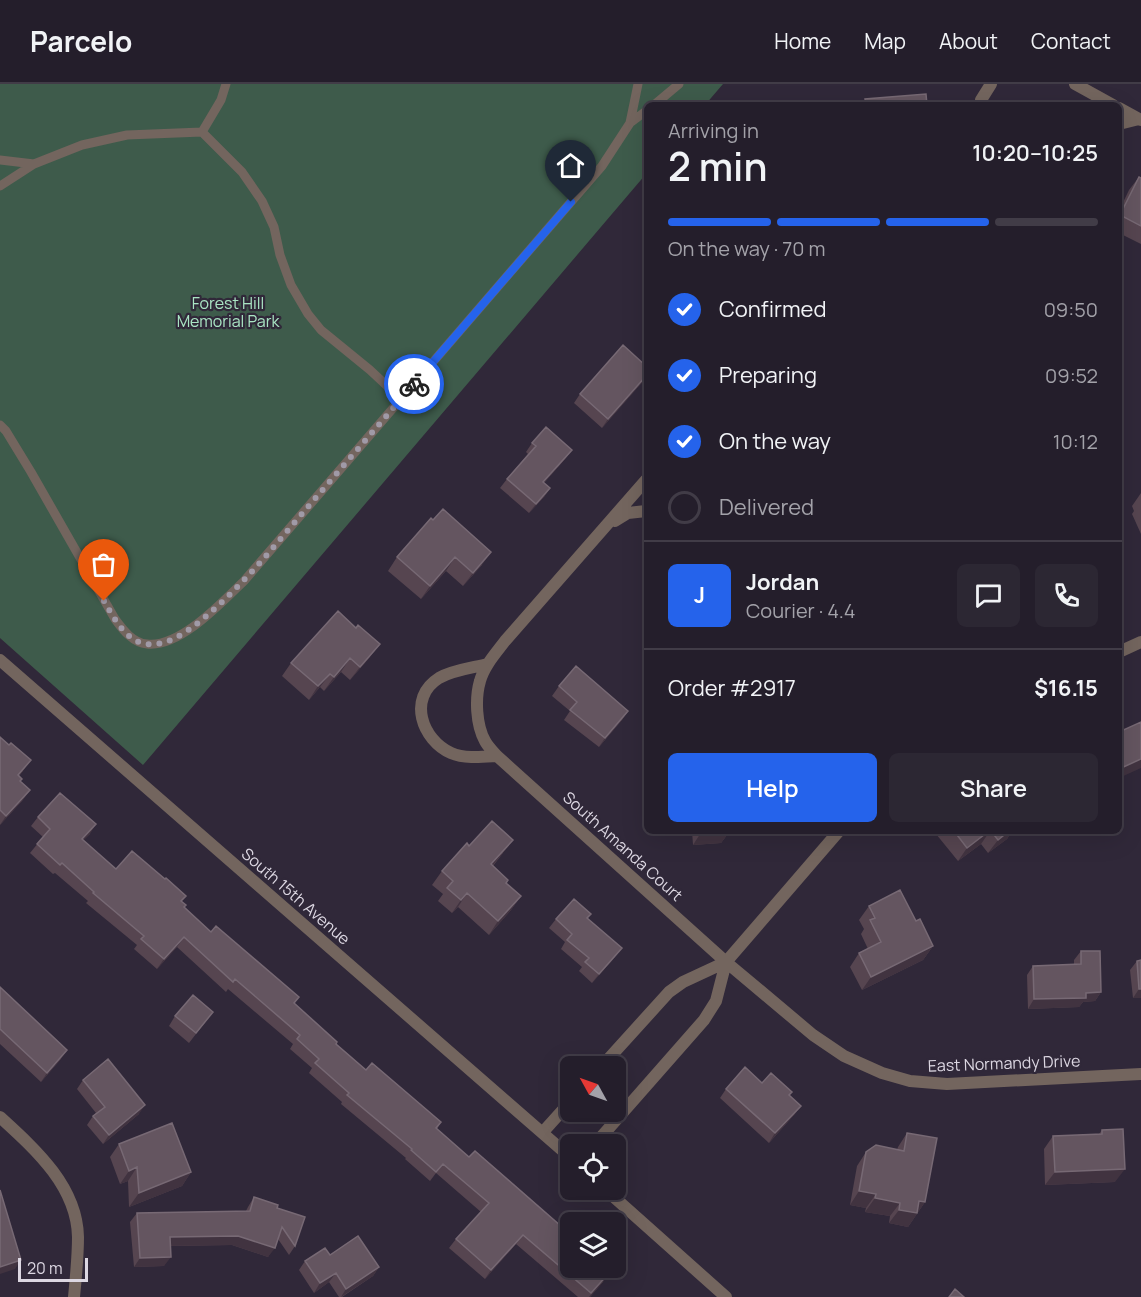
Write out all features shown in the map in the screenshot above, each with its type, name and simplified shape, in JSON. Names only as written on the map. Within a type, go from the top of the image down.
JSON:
[{"type":"street","points":[[981,102],[991,84]]},
{"type":"street","points":[[1075,84],[1108,102]]},
{"type":"street","points":[[1122,110],[1140,120]]},
{"type":"street","points":[[1122,123],[1140,120]]},
{"type":"street","name":"South Amanda Court","points":[[644,482],[505,640],[488,664],[480,681],[477,705],[480,727],[485,742],[497,756],[726,962]]},
{"type":"street","name":"South Amanda Court","points":[[607,527],[628,513],[644,511]]},
{"type":"street","points":[[1122,651],[1141,642]]},
{"type":"street","name":"South 15th Avenue","points":[[0,660],[560,1148]]},
{"type":"street","points":[[488,664],[456,671],[437,679],[425,693],[421,704],[421,718],[428,733],[452,753],[466,757],[497,756]]},
{"type":"street","points":[[611,1056],[669,992],[683,982],[726,962],[836,834]]},
{"type":"street","points":[[603,1134],[704,1020],[716,1001],[726,962]]},
{"type":"street","name":"East Normandy Drive","points":[[726,962],[813,1035],[844,1056],[882,1073],[910,1081],[947,1084],[1141,1074]]},
{"type":"street","points":[[543,1132],[560,1113]]},
{"type":"street","points":[[0,1118],[55,1173],[71,1203],[78,1235],[75,1297]]},
{"type":"street","points":[[617,1200],[726,1297]]},
{"type":"lane","points":[[202,132],[221,100],[226,84]]},
{"type":"lane","points":[[630,123],[638,84]]},
{"type":"lane","points":[[658,102],[679,84]]},
{"type":"lane","points":[[0,424],[31,472],[115,619],[127,635],[147,644],[166,642],[210,613],[244,581],[602,166],[630,123],[644,112]]},
{"type":"lane","points":[[0,186],[34,164],[82,145],[127,135],[202,132],[242,172],[262,201],[274,227],[280,255],[291,285],[308,314],[321,330],[401,399]]},
{"type":"lane","points":[[0,160],[34,164]]},
{"type":"green space","name":"Forest Hill Memorial Park","points":[[0,84],[723,84],[708,102],[644,102],[644,176],[143,765],[0,638]]},
{"type":"building","points":[[926,94],[927,102],[866,102],[865,99]]},
{"type":"building","points":[[1139,177],[1141,178],[1141,226],[1122,216],[1122,211]]},
{"type":"building","points":[[623,345],[644,364],[644,378],[608,419],[580,394]]},
{"type":"building","points":[[546,427],[572,450],[543,482],[550,488],[536,504],[507,479],[536,446],[532,443]]},
{"type":"building","points":[[443,509],[491,552],[473,573],[455,557],[430,586],[397,557],[431,518],[433,520]]},
{"type":"building","points":[[338,611],[356,628],[358,625],[380,644],[360,667],[350,658],[334,677],[330,674],[318,686],[291,663]]},
{"type":"building","points":[[576,666],[628,711],[605,738],[570,710],[577,702],[559,686]]},
{"type":"building","points":[[1141,722],[1141,759],[1122,768],[1122,731]]},
{"type":"building","points":[[0,737],[31,760],[18,775],[22,779],[20,781],[30,790],[6,816],[0,810]]},
{"type":"building","points":[[60,793],[96,824],[82,839],[116,869],[132,851],[166,878],[186,896],[181,901],[186,905],[184,907],[211,932],[216,926],[299,997],[294,1003],[337,1042],[336,1044],[366,1070],[372,1063],[441,1122],[436,1128],[469,1157],[475,1151],[560,1225],[560,1267],[523,1235],[491,1270],[456,1239],[489,1203],[443,1164],[436,1172],[347,1095],[349,1093],[315,1063],[319,1059],[297,1039],[300,1035],[235,979],[233,982],[184,937],[164,959],[141,939],[144,936],[62,863],[60,865],[37,844],[50,829],[38,817]]},
{"type":"building","points":[[492,821],[513,840],[491,864],[508,880],[506,883],[521,896],[498,921],[467,893],[461,900],[447,888],[453,881],[442,871],[467,843],[469,846]]},
{"type":"building","points":[[956,834],[985,834],[967,848]]},
{"type":"building","points":[[993,834],[1005,834],[998,840]]},
{"type":"building","points":[[900,890],[916,921],[920,919],[933,946],[871,977],[859,953],[881,942],[870,920],[875,918],[869,906]]},
{"type":"building","points":[[574,899],[591,914],[587,918],[622,948],[599,974],[585,962],[589,958],[567,940],[572,934],[556,919]]},
{"type":"building","points":[[1081,951],[1100,951],[1101,992],[1086,993],[1086,998],[1034,999],[1033,966],[1081,964]]},
{"type":"building","points":[[1141,960],[1141,989],[1139,989],[1137,961]]},
{"type":"building","points":[[0,987],[67,1050],[47,1073],[0,1029]]},
{"type":"building","points":[[193,995],[213,1012],[196,1033],[175,1016]]},
{"type":"building","points":[[108,1059],[145,1105],[109,1135],[93,1116],[105,1107],[83,1080]]},
{"type":"building","points":[[745,1067],[762,1083],[771,1073],[792,1092],[789,1095],[801,1106],[775,1133],[726,1089]]},
{"type":"building","points":[[172,1123],[191,1172],[139,1193],[137,1167],[129,1171],[119,1144]]},
{"type":"building","points":[[1123,1129],[1125,1169],[1055,1172],[1053,1136],[1102,1134],[1102,1130]]},
{"type":"building","points":[[907,1133],[937,1138],[925,1202],[919,1201],[917,1213],[899,1210],[900,1203],[875,1198],[876,1194],[859,1191],[866,1152],[876,1145],[904,1151]]},
{"type":"building","points":[[0,1190],[21,1260],[0,1267]]},
{"type":"building","points":[[254,1197],[278,1205],[277,1208],[305,1217],[295,1246],[282,1227],[275,1248],[238,1236],[170,1237],[171,1257],[140,1258],[137,1213],[250,1211]]},
{"type":"building","points":[[358,1236],[379,1267],[346,1289],[336,1273],[320,1283],[305,1261],[325,1248],[330,1255]]},
{"type":"building","points":[[573,1278],[605,1278],[591,1293]]},
{"type":"building","points":[[955,1289],[964,1297],[949,1297]]},
{"type":"way so far","points":[[104,601],[127,635],[147,644],[166,642],[184,632],[210,613],[244,581],[414,384]]},
{"type":"route","points":[[414,384],[571,202]]}]
